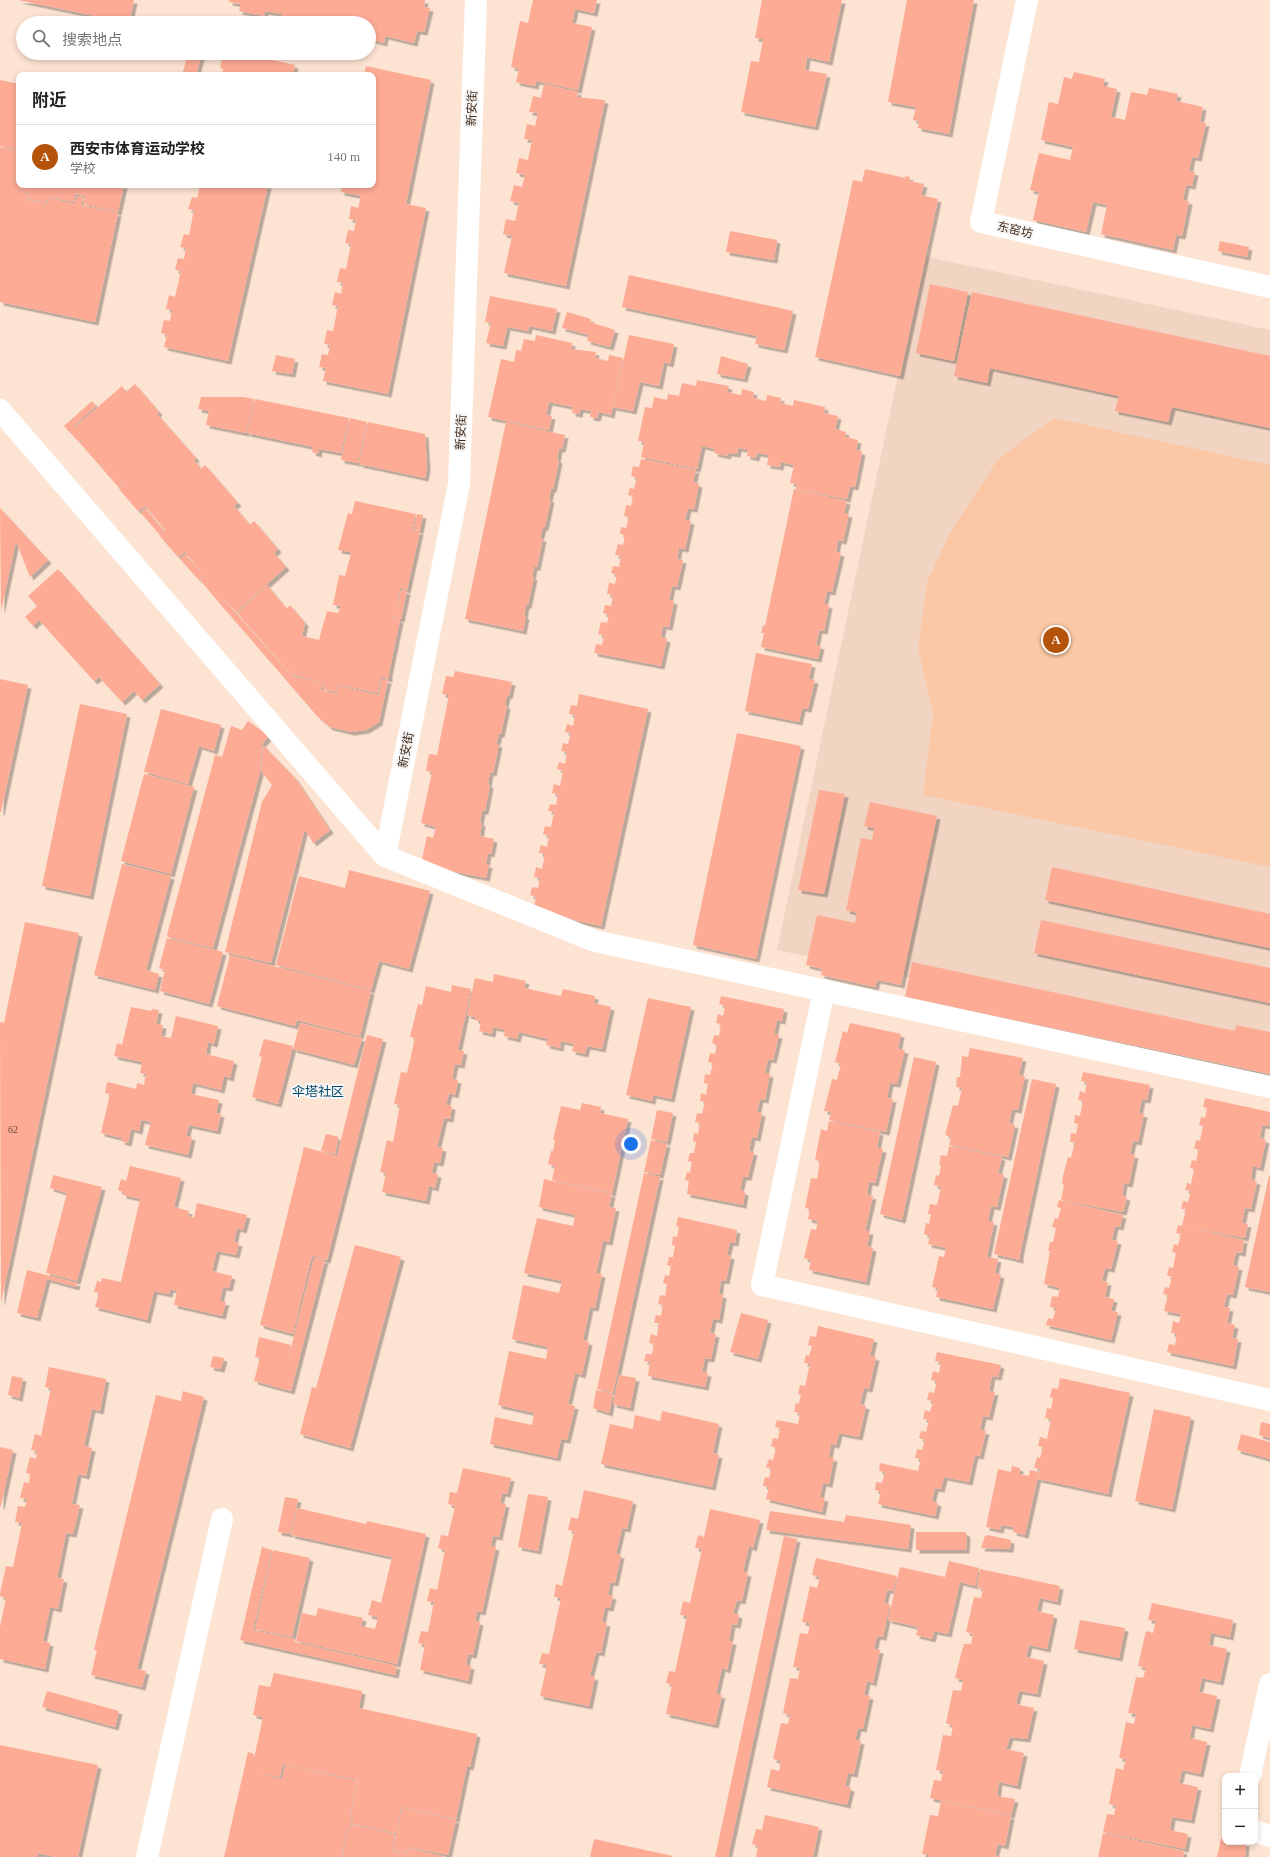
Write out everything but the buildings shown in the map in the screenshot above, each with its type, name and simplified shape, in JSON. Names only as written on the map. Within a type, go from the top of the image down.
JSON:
[{"type":"street","name":"新安街","points":[[385,856],[459,484],[476,0]]},
{"type":"street","name":"东窑坊","points":[[1027,0],[981,222],[1270,287]]},
{"type":"street","points":[[0,410],[385,856],[595,941],[1270,1087]]},
{"type":"street","points":[[824,990],[762,1285],[1270,1400]]},
{"type":"street","points":[[147,1857],[222,1519]]},
{"type":"street","points":[[1251,1773],[1270,1684]]},
{"type":"street","points":[[1258,1833],[1270,1836]]},
{"type":"shaded area","points":[[923,256],[1270,330],[1270,1054],[777,950]]},
{"type":"shaded area","points":[[1054,418],[1270,465],[1270,867],[923,795],[933,714],[918,648],[927,582],[951,531],[998,459]]},
{"type":"place","name":"西安市体育运动学校","points":[[1056,640]]},
{"type":"district","name":"伞塔社区","points":[[318,1091]]}]
